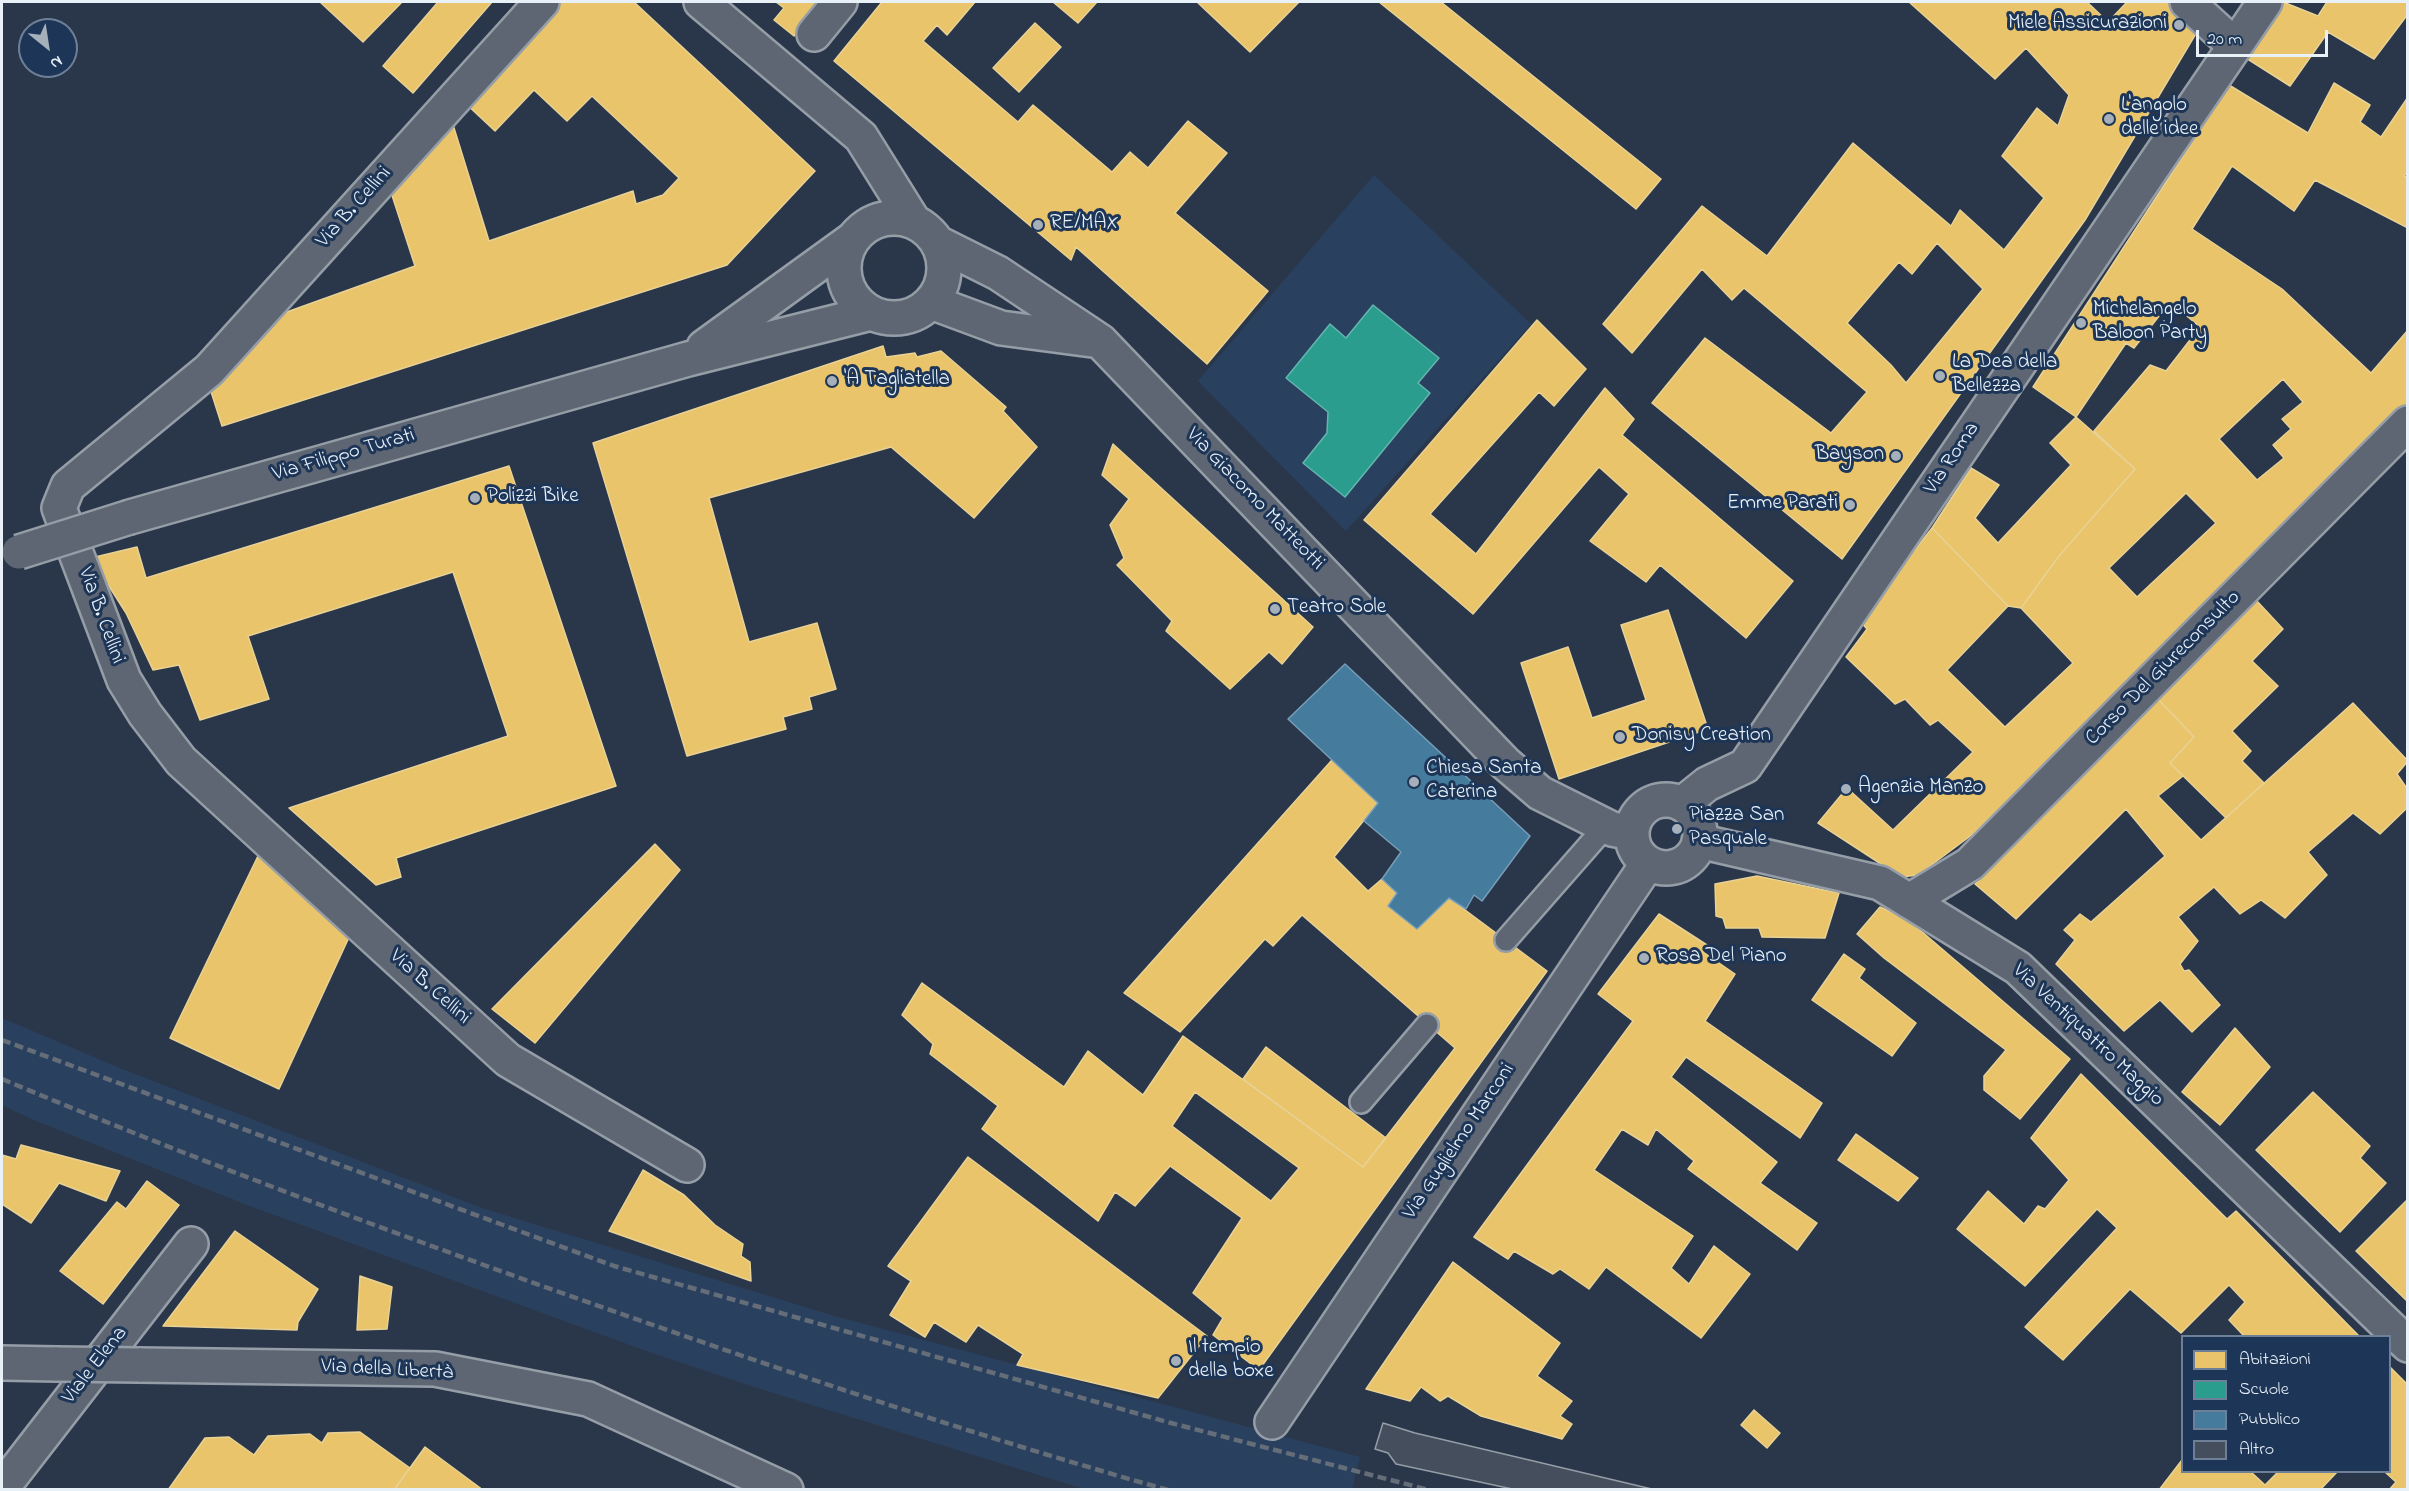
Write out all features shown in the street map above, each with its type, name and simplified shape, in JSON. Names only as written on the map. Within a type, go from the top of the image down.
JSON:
[{"type":"street","name":"Via B. Cellini","points":[[542,2],[209,370],[68,486],[59,508],[124,680],[145,714],[181,761],[508,1060],[687,1165]]},
{"type":"street","points":[[701,2],[861,137],[914,222]]},
{"type":"street","points":[[813,34],[840,2]]},
{"type":"street","points":[[2187,2],[2234,45]]},
{"type":"street","name":"Via Roma","points":[[1682,804],[1707,784],[1745,766],[2265,2]]},
{"type":"street","points":[[859,233],[880,219],[898,218],[914,222],[928,231],[938,243],[943,258],[944,274],[940,290],[931,302],[918,312],[903,318],[887,318],[872,313],[859,303],[849,289],[844,272],[846,255],[859,233],[874,178],[861,137]]},
{"type":"street","name":"Via Filippo Turati","points":[[688,359],[859,233]]},
{"type":"street","name":"Via Giacomo Matteotti","points":[[938,243],[998,273],[1100,341],[1505,763],[1540,793],[1619,829]]},
{"type":"street","points":[[931,302],[1001,328],[1100,341]]},
{"type":"street","name":"Via Filippo Turati","points":[[10,555],[130,517],[688,359],[872,313]]},
{"type":"street","name":"Corso Del Giureconsulto","points":[[1909,901],[1970,864],[2408,423]]},
{"type":"street","points":[[1672,801],[1682,804],[1697,819],[1699,841],[1689,859],[1681,865],[1670,868],[1648,863],[1638,855],[1633,844],[1619,829],[1635,822],[1650,804],[1672,801]]},
{"type":"street","name":"Via Ventiquattro Maggio","points":[[1699,841],[1880,883],[2018,968],[2408,1345]]},
{"type":"street","name":"Via Guglielmo Marconi","points":[[1272,1422],[1648,863]]},
{"type":"street","name":"Viale Elena","points":[[2,1488],[191,1244]]},
{"type":"street","name":"Via della Libertà","points":[[2,1363],[435,1369],[588,1399],[786,1490]]},
{"type":"lane","points":[[1506,940],[1619,829]]},
{"type":"lane","points":[[1361,1102],[1427,1024]]},
{"type":"shaded area","points":[[1374,175],[1531,324],[1346,531],[1198,381]]},
{"type":"shaded area","points":[[2,1018],[122,1069],[482,1208],[831,1315],[1360,1457],[1352,1489],[1084,1489],[757,1388],[649,1352],[247,1205],[29,1118],[2,1105]]},
{"type":"building: Abitazioni","points":[[320,2],[402,2],[363,42]]},
{"type":"building: Abitazioni","points":[[438,2],[492,2],[413,93],[383,66]]},
{"type":"building: Abitazioni","points":[[553,2],[634,2],[815,171],[727,265],[222,426],[207,379],[259,322],[415,266],[388,183],[450,115],[489,241],[633,191],[636,204],[663,195],[679,178],[592,96],[567,121],[534,90],[495,131],[463,101]]},
{"type":"building: Abitazioni","points":[[776,2],[822,2],[794,36],[774,20],[784,8]]},
{"type":"building: Abitazioni","points":[[882,2],[975,2],[947,35],[937,25],[923,41],[1018,122],[1033,105],[1112,172],[1130,152],[1148,168],[1188,121],[1227,153],[1175,213],[1268,291],[1207,364],[1076,247],[1071,260],[834,61]]},
{"type":"building: Abitazioni","points":[[1053,2],[1097,2],[1078,23]]},
{"type":"building: Abitazioni","points":[[1197,2],[1299,2],[1250,52]]},
{"type":"building: Abitazioni","points":[[1379,2],[1441,2],[1661,179],[1636,209]]},
{"type":"building: Abitazioni","points":[[1909,2],[2087,2],[2108,22],[2127,2],[2182,2],[2204,20],[2085,220],[1842,559],[1652,403],[1705,338],[1831,433],[1867,392],[1744,288],[1732,300],[1702,269],[1632,353],[1603,324],[1702,206],[1767,256],[1853,143],[1951,226],[1960,210],[2004,250],[2044,198],[2002,156],[2037,108],[2058,126],[2069,95],[2026,48],[1995,79]],"holes":[[[1937,243],[1983,289],[1906,383],[1891,365],[1847,323],[1899,262],[1912,274]]]},
{"type":"building: Abitazioni","points":[[2283,2],[2318,16],[2327,2],[2408,2],[2408,14],[2374,59],[2328,32],[2290,86],[2246,58]]},
{"type":"building: Abitazioni","points":[[1035,23],[1061,47],[1019,92],[993,68]]},
{"type":"building: Abitazioni","points":[[2334,83],[2370,105],[2360,122],[2381,137],[2408,97],[2408,172],[2404,176],[2408,178],[2408,228],[2315,180],[2294,211],[2232,166],[2192,229],[2282,289],[2371,373],[2408,330],[2408,404],[2371,446],[1973,834],[1918,875],[1901,877],[1818,823],[1847,788],[1893,830],[1973,752],[1938,720],[1930,725],[1905,699],[1895,704],[1846,657],[1867,629],[1859,620],[1932,528],[2008,606],[1947,670],[2005,727],[2073,663],[2021,608],[2059,556],[2135,469],[2094,431],[2150,365],[2166,371],[2200,327],[2170,302],[2134,348],[2126,343],[2076,417],[2033,387],[2229,85],[2308,133]],"holes":[[[2283,379],[2303,402],[2282,419],[2291,429],[2273,445],[2284,458],[2257,480],[2219,439]],[[2186,493],[2216,523],[2137,597],[2109,568]]]},
{"type":"building: Abitazioni","points":[[1537,320],[1586,369],[1554,406],[1539,392],[1430,514],[1476,554],[1605,388],[1634,419],[1622,435],[1793,581],[1746,638],[1660,565],[1646,582],[1590,541],[1629,494],[1599,467],[1473,614],[1364,520]]},
{"type":"building: Abitazioni","points":[[883,346],[886,357],[915,353],[917,357],[941,351],[1006,407],[1003,411],[1037,447],[974,518],[891,447],[709,498],[749,642],[817,623],[836,689],[809,697],[812,709],[783,717],[786,729],[687,756],[593,443]]},
{"type":"building: Abitazioni","points":[[2076,417],[2135,469],[2059,556],[2021,608],[2008,606],[1932,528],[1971,468],[1999,485],[1975,518],[1998,543],[2071,465],[2050,443]]},
{"type":"building: Abitazioni","points":[[1113,444],[1313,627],[1282,664],[1269,652],[1230,689],[1166,631],[1172,621],[1117,565],[1124,558],[1110,525],[1129,499],[1102,475]]},
{"type":"building: Abitazioni","points":[[509,466],[616,786],[396,858],[401,877],[376,885],[289,808],[508,736],[453,572],[248,636],[269,699],[200,720],[179,665],[153,670],[126,613],[91,558],[137,547],[146,578]]},
{"type":"building: Abitazioni","points":[[2256,600],[2283,629],[2252,661],[2278,686],[2232,731],[2251,751],[2242,761],[2264,783],[2226,818],[2170,763],[2194,737],[2158,699]]},
{"type":"building: Abitazioni","points":[[1668,610],[1708,729],[1559,779],[1521,663],[1568,647],[1592,718],[1646,700],[1621,625]]},
{"type":"building: Abitazioni","points":[[2158,699],[2194,737],[2170,763],[2183,776],[2158,796],[2201,840],[2353,703],[2408,761],[2397,774],[2408,790],[2408,807],[2380,834],[2353,813],[2308,852],[2327,875],[2285,918],[2261,900],[2240,914],[2214,887],[2178,917],[2198,941],[2180,964],[2184,971],[2189,970],[2220,1005],[2192,1032],[2160,1000],[2124,1031],[2056,964],[2075,940],[2064,930],[2080,914],[2091,922],[2165,856],[2126,809],[2016,919],[1975,884]]},
{"type":"building: Abitazioni","points":[[1332,760],[1378,803],[1334,857],[1368,891],[1382,879],[1397,893],[1388,906],[1417,929],[1449,898],[1547,971],[1259,1370],[1213,1335],[1223,1318],[1193,1293],[1242,1218],[1170,1166],[1135,1206],[1115,1192],[1098,1221],[982,1129],[998,1106],[930,1054],[933,1044],[902,1015],[922,983],[1064,1087],[1088,1051],[1143,1095],[1183,1036],[1363,1167],[1455,1048],[1302,915],[1273,946],[1265,939],[1180,1032],[1124,993]],"holes":[[[1195,1092],[1299,1168],[1271,1201],[1172,1126]]]},
{"type":"building: Abitazioni","points":[[655,844],[680,870],[535,1043],[492,1009]]},
{"type":"building: Abitazioni","points":[[258,856],[351,933],[279,1089],[170,1038]]},
{"type":"building: Abitazioni","points":[[1757,876],[1839,893],[1825,938],[1762,937],[1759,928],[1726,928],[1723,918],[1716,916],[1715,884]]},
{"type":"building: Abitazioni","points":[[1880,907],[1906,918],[2070,1059],[2020,1119],[1984,1090],[1984,1076],[2006,1050],[1884,958],[1857,934]]},
{"type":"building: Abitazioni","points":[[1659,914],[1707,945],[1703,952],[1735,974],[1705,1021],[1822,1103],[1800,1138],[1686,1057],[1671,1077],[1777,1162],[1760,1183],[1817,1223],[1797,1250],[1688,1169],[1694,1161],[1656,1129],[1648,1145],[1622,1129],[1594,1170],[1693,1236],[1671,1268],[1689,1284],[1714,1246],[1750,1274],[1701,1338],[1606,1267],[1589,1289],[1560,1269],[1553,1274],[1514,1251],[1508,1259],[1474,1237],[1633,1021],[1598,994]]},
{"type":"building: Abitazioni","points":[[1844,954],[1865,969],[1859,978],[1916,1023],[1892,1056],[1812,1000]]},
{"type":"building: Abitazioni","points":[[2235,1028],[2270,1067],[2220,1125],[2182,1092]]},
{"type":"building: Abitazioni","points":[[1266,1047],[1386,1138],[1363,1167],[1243,1079]]},
{"type":"building: Abitazioni","points":[[2081,1074],[2227,1219],[2236,1211],[2358,1335],[2243,1335],[2229,1320],[2245,1302],[2229,1285],[2181,1333],[2130,1289],[2063,1360],[2025,1327],[2117,1228],[2097,1209],[2025,1286],[1957,1229],[1988,1191],[2024,1224],[2038,1206],[2045,1209],[2069,1180],[2031,1138]]},
{"type":"building: Abitazioni","points":[[2313,1092],[2370,1146],[2360,1158],[2386,1183],[2340,1232],[2256,1150]]},
{"type":"building: Abitazioni","points":[[1856,1134],[1918,1178],[1898,1201],[1838,1160]]},
{"type":"building: Abitazioni","points":[[21,1145],[120,1171],[106,1201],[59,1183],[31,1223],[2,1204],[2,1155],[16,1159]]},
{"type":"building: Abitazioni","points":[[968,1157],[1207,1336],[1158,1398],[1017,1365],[1023,1354],[978,1325],[966,1342],[934,1322],[925,1337],[890,1315],[911,1281],[888,1266]]},
{"type":"building: Abitazioni","points":[[643,1170],[684,1195],[715,1225],[743,1244],[741,1256],[750,1262],[751,1281],[609,1231]]},
{"type":"building: Abitazioni","points":[[147,1181],[179,1205],[103,1304],[60,1271],[117,1202],[126,1209]]},
{"type":"building: Abitazioni","points":[[2408,1199],[2408,1302],[2356,1251]]},
{"type":"building: Abitazioni","points":[[235,1231],[318,1289],[298,1322],[297,1330],[163,1326]]},
{"type":"building: Abitazioni","points":[[1453,1262],[1560,1343],[1537,1376],[1572,1401],[1560,1416],[1572,1424],[1562,1439],[1481,1416],[1448,1396],[1440,1401],[1421,1387],[1410,1401],[1366,1389]]},
{"type":"building: Abitazioni","points":[[360,1276],[392,1287],[387,1329],[357,1330]]},
{"type":"building: Abitazioni","points":[[2391,1368],[2408,1385],[2408,1490],[2389,1490],[2396,1482],[2386,1473],[2391,1473]]},
{"type":"building: Abitazioni","points":[[1754,1410],[1780,1433],[1767,1448],[1741,1425]]},
{"type":"building: Abitazioni","points":[[360,1432],[410,1468],[394,1490],[168,1490],[205,1438],[229,1437],[254,1455],[268,1436],[310,1434],[322,1443],[328,1433]]},
{"type":"building: Abitazioni","points":[[425,1447],[483,1490],[394,1490]]},
{"type":"building: Abitazioni","points":[[2181,1461],[2181,1473],[2252,1473],[2265,1485],[2277,1473],[2336,1473],[2320,1490],[2159,1490]]},
{"type":"building: Scuole","points":[[1373,305],[1439,358],[1418,383],[1430,393],[1345,497],[1303,463],[1327,433],[1328,412],[1286,378],[1330,324],[1346,338]]},
{"type":"building: Pubblico","name":"Chiesa Santa Caterina","points":[[1345,664],[1530,836],[1482,901],[1474,895],[1466,909],[1449,898],[1417,929],[1388,906],[1397,893],[1382,879],[1401,852],[1364,821],[1378,803],[1288,719]]},
{"type":"building: Altro","points":[[1383,1423],[1415,1433],[1656,1490],[1517,1490],[1396,1464],[1388,1453],[1375,1449]]},
{"type":"railway","points":[[2,1040],[614,1266],[1171,1423],[1429,1490]]},
{"type":"railway","points":[[2,1079],[279,1189],[559,1292],[862,1396],[1014,1445],[1168,1490]]},
{"type":"place","name":"Miele Assicurazioni","points":[[2179,25]]},
{"type":"place","name":"L'angolo delle idee","points":[[2109,119]]},
{"type":"place","name":"RE/MAX","points":[[1038,225]]},
{"type":"place","name":"Michelangelo Baloon Party","points":[[2081,323]]},
{"type":"place","name":"La Dea della Bellezza","points":[[1940,376]]},
{"type":"place","name":"'A Tagliatella","points":[[832,381]]},
{"type":"place","name":"Bayson","points":[[1896,456]]},
{"type":"place","name":"Polizzi Bike","points":[[475,498]]},
{"type":"place","name":"Emme Parati","points":[[1850,505]]},
{"type":"place","name":"Teatro Sole","points":[[1275,609]]},
{"type":"place","name":"Donisy Creation","points":[[1620,737]]},
{"type":"place","name":"Chiesa Santa Caterina","points":[[1414,782]]},
{"type":"place","name":"Agenzia Manzo","points":[[1846,789]]},
{"type":"place","name":"Piazza San Pasquale","points":[[1677,829]]},
{"type":"place","name":"Rosa Del Piano","points":[[1644,958]]},
{"type":"place","name":"Il tempio della boxe","points":[[1176,1361]]}]
